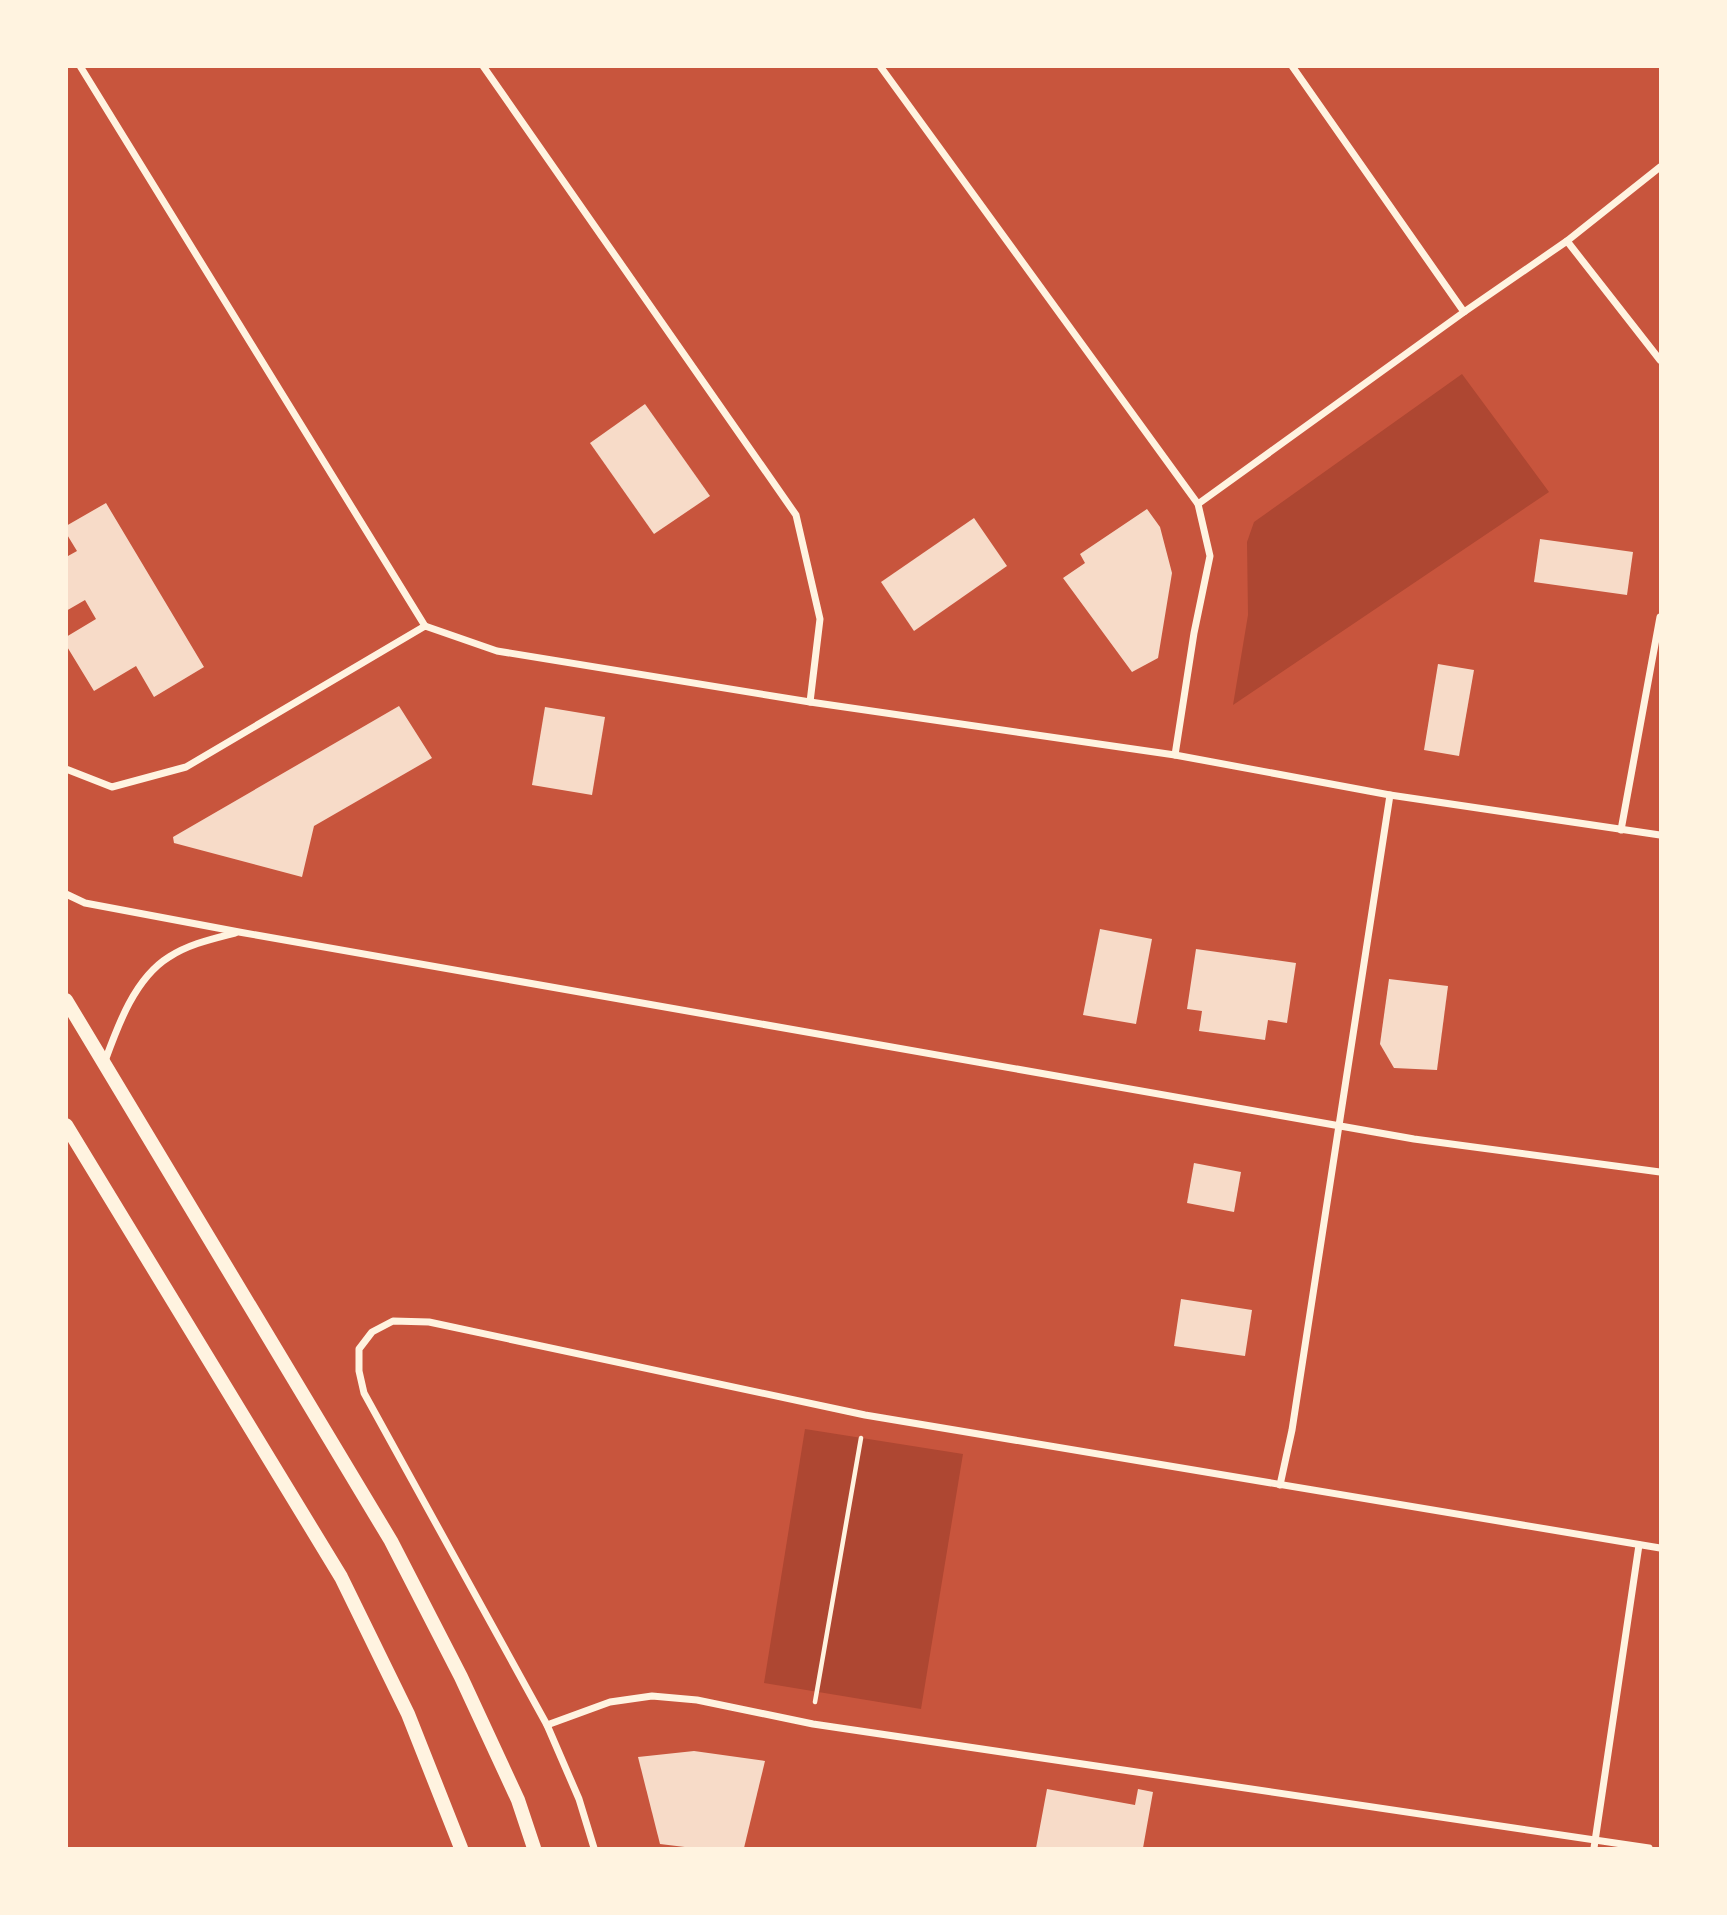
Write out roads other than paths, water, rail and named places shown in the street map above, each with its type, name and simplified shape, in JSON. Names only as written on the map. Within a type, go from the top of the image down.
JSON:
[{"type":"main road","points":[[66,1000],[391,1541],[472,1701],[518,1800],[534,1849]]},
{"type":"main road","points":[[66,1125],[341,1577],[408,1714],[461,1849]]},
{"type":"street","points":[[80,66],[425,626],[497,651],[810,702],[1175,755],[1390,795],[1661,835]]},
{"type":"street","points":[[483,66],[796,516],[820,620],[810,702]]},
{"type":"street","points":[[880,66],[1198,504],[1210,556],[1194,633],[1175,755]]},
{"type":"street","points":[[1292,66],[1464,312]]},
{"type":"street","points":[[1198,504],[1567,241],[1661,167]]},
{"type":"street","points":[[1567,241],[1661,360]]},
{"type":"street","points":[[1621,830],[1661,617]]},
{"type":"street","points":[[66,769],[112,787],[186,767],[425,626]]},
{"type":"street","points":[[1280,1485],[1292,1430],[1390,795]]},
{"type":"street","points":[[66,894],[85,903],[239,932],[1339,1126],[1414,1139],[1661,1172]]},
{"type":"street","points":[[105,1062],[120,1020],[141,984],[168,958],[203,941],[239,932]]},
{"type":"street","points":[[594,1849],[579,1799],[547,1725],[364,1392],[359,1371],[359,1349],[372,1332],[393,1321],[429,1322],[865,1415],[1661,1548]]},
{"type":"street","points":[[1595,1844],[1639,1545]]},
{"type":"street","points":[[547,1725],[610,1702],[652,1696],[697,1700],[813,1724],[1595,1844],[1648,1849]]}]
